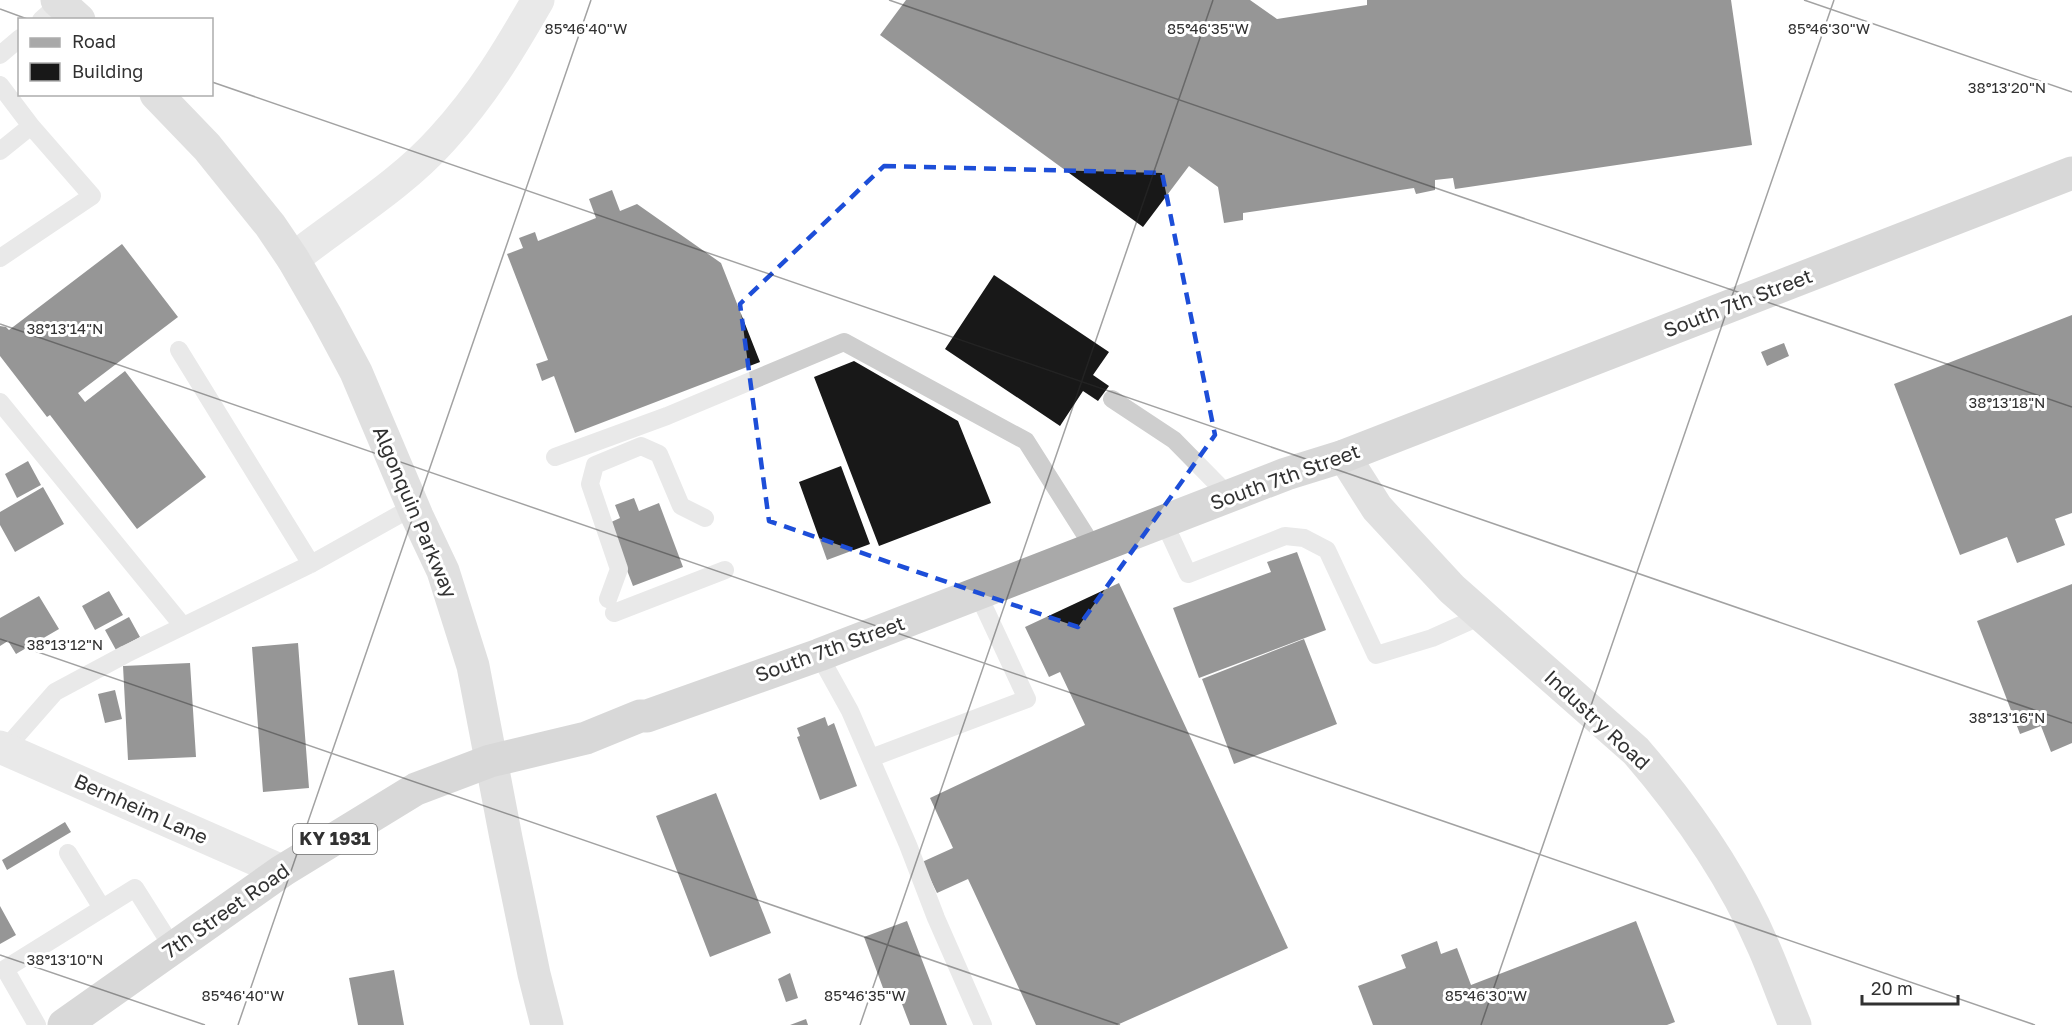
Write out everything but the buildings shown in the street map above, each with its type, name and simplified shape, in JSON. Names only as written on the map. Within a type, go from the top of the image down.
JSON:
[{"type":"main road","name":"Algonquin Parkway","points":[[158,96],[207,147],[270,225],[293,259],[356,372],[413,507],[443,571],[473,666],[490,761],[534,974],[547,1025]]},
{"type":"main road","name":"South 7th Street","points":[[490,761],[585,738],[639,716],[647,716],[819,655],[1286,474],[1344,456],[2072,173]]},
{"type":"main road","name":"Industry Road","points":[[1344,456],[1377,508],[1452,588],[1636,751],[1677,802],[1696,827],[1764,947],[1795,1025]]},
{"type":"main road","name":"7th Street Road","points":[[64,1025],[282,871],[416,789],[490,761]]},
{"type":"street","points":[[293,259],[416,165],[442,139],[478,97],[505,59],[538,0]]},
{"type":"street","name":"Bernheim Lane","points":[[3,748],[282,871]]},
{"type":"lane","points":[[0,55],[18,40]]},
{"type":"lane","points":[[0,85],[31,126],[92,196],[0,258]]},
{"type":"lane","points":[[0,151],[31,126]]},
{"type":"lane","points":[[555,457],[667,416],[844,342],[1026,441],[1095,549]]},
{"type":"lane","points":[[178,350],[311,564]]},
{"type":"lane","points":[[1112,399],[1174,440],[1230,497]]},
{"type":"lane","points":[[0,402],[183,626]]},
{"type":"lane","points":[[705,518],[681,506],[659,454],[641,446],[595,465],[590,484],[620,569],[611,606],[725,570]]},
{"type":"lane","points":[[3,748],[55,692],[311,564],[413,507]]},
{"type":"lane","points":[[1164,522],[1188,574],[1285,536],[1304,538],[1327,550],[1376,655],[1432,638],[1481,616]]},
{"type":"lane","points":[[871,758],[1027,699],[978,594]]},
{"type":"lane","points":[[819,655],[850,711],[871,758],[936,918],[983,1025]]},
{"type":"lane","points":[[68,853],[102,908]]},
{"type":"lane","points":[[38,1025],[5,969],[135,888],[173,948]]},
{"type":"highlighted area","points":[[884,166],[1162,173],[1215,435],[1078,627],[769,521],[740,304]]}]
